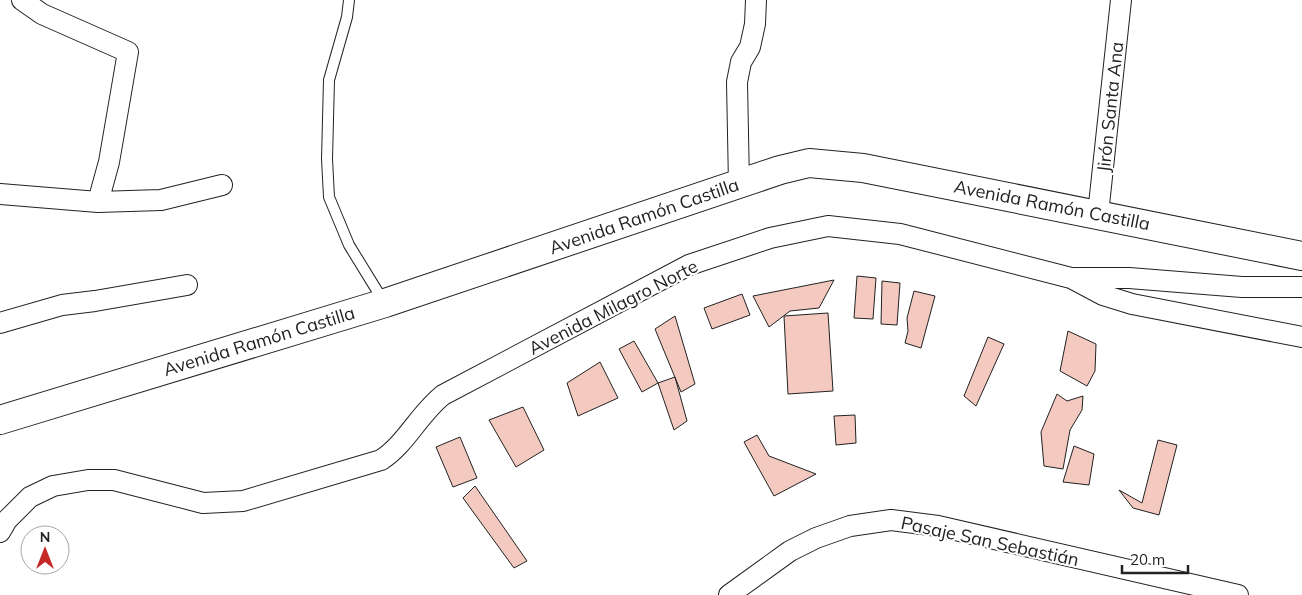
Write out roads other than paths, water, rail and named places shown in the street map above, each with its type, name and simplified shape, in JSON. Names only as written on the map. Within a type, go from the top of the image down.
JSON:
[{"type":"highway","name":"Avenida Ramón Castilla","points":[[0,420],[384,303],[780,170],[809,164],[863,168],[1302,256]]},
{"type":"street","points":[[22,0],[42,14],[128,52],[109,162],[98,202]]},
{"type":"street","points":[[739,185],[737,82],[741,62],[750,47],[755,24],[756,0]]},
{"type":"street","name":"Jirón Santa Ana","points":[[1098,214],[1121,0]]},
{"type":"street","points":[[0,194],[98,202],[161,200],[222,184]]},
{"type":"street","name":"Avenida Milagro Norte","points":[[0,532],[7,520],[30,497],[53,486],[88,480],[114,480],[203,503],[243,500],[381,460],[392,451],[432,404],[443,395],[689,265],[770,238],[828,226],[900,234],[1071,278],[1103,295],[1132,304],[1302,337]]},
{"type":"street","points":[[1071,278],[1129,278],[1242,287],[1302,287]]},
{"type":"street","points":[[0,323],[62,305],[187,285]]},
{"type":"street","name":"Pasaje San Sebastián","points":[[728,595],[790,551],[816,538],[850,526],[890,520],[938,526],[1238,595]]},
{"type":"lane","points":[[349,0],[347,18],[329,80],[327,159],[329,197],[349,245],[384,303]]}]
